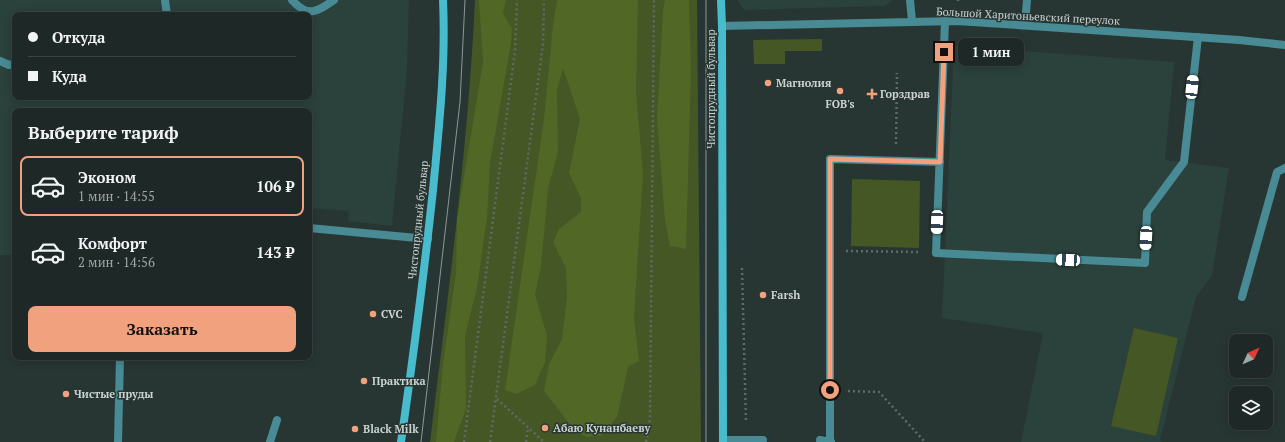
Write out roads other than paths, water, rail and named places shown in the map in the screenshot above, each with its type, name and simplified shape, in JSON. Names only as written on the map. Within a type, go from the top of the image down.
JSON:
[{"type":"main road","name":"Чистопрудный бульвар","points":[[401,442],[428,239],[442,108],[445,30],[443,0]]},
{"type":"main road","name":"Чистопрудный бульвар","points":[[721,0],[723,441]]},
{"type":"street","points":[[166,0],[167,12]]},
{"type":"street","points":[[292,0],[299,7],[308,12],[319,11],[334,0]]},
{"type":"street","points":[[910,0],[912,21]]},
{"type":"street","points":[[1024,25],[1027,0]]},
{"type":"street","points":[[945,20],[936,253],[1144,263],[1147,212],[1184,162],[1198,37]]},
{"type":"street","name":"Большой Харитоньевский переулок","points":[[722,26],[945,20],[1239,40],[1285,45]]},
{"type":"street","points":[[0,61],[9,65],[12,64]]},
{"type":"street","points":[[820,440],[830,442],[830,159],[940,162]]},
{"type":"street","points":[[1242,297],[1278,172],[1285,168]]},
{"type":"street","points":[[312,228],[428,239]]},
{"type":"street","points":[[118,442],[120,360]]},
{"type":"street","points":[[270,442],[277,420]]},
{"type":"street","points":[[723,441],[763,440]]},
{"type":"tram line","points":[[421,442],[460,102],[465,0]]},
{"type":"tram line","points":[[706,0],[706,442]]},
{"type":"place","name":"Магнолия","points":[[768,83]]},
{"type":"place","name":"FOB's","points":[[840,91]]},
{"type":"place","name":"Горздрав","points":[[872,94]]},
{"type":"place","name":"Farsh","points":[[763,295]]},
{"type":"place","name":"CVC","points":[[373,314]]},
{"type":"place","name":"Практика","points":[[364,381]]},
{"type":"place","name":"Чистые пруды","points":[[66,394]]},
{"type":"place","name":"Абаю Кунанбаеву","points":[[545,428]]},
{"type":"place","name":"Black Milk","points":[[355,429]]}]
